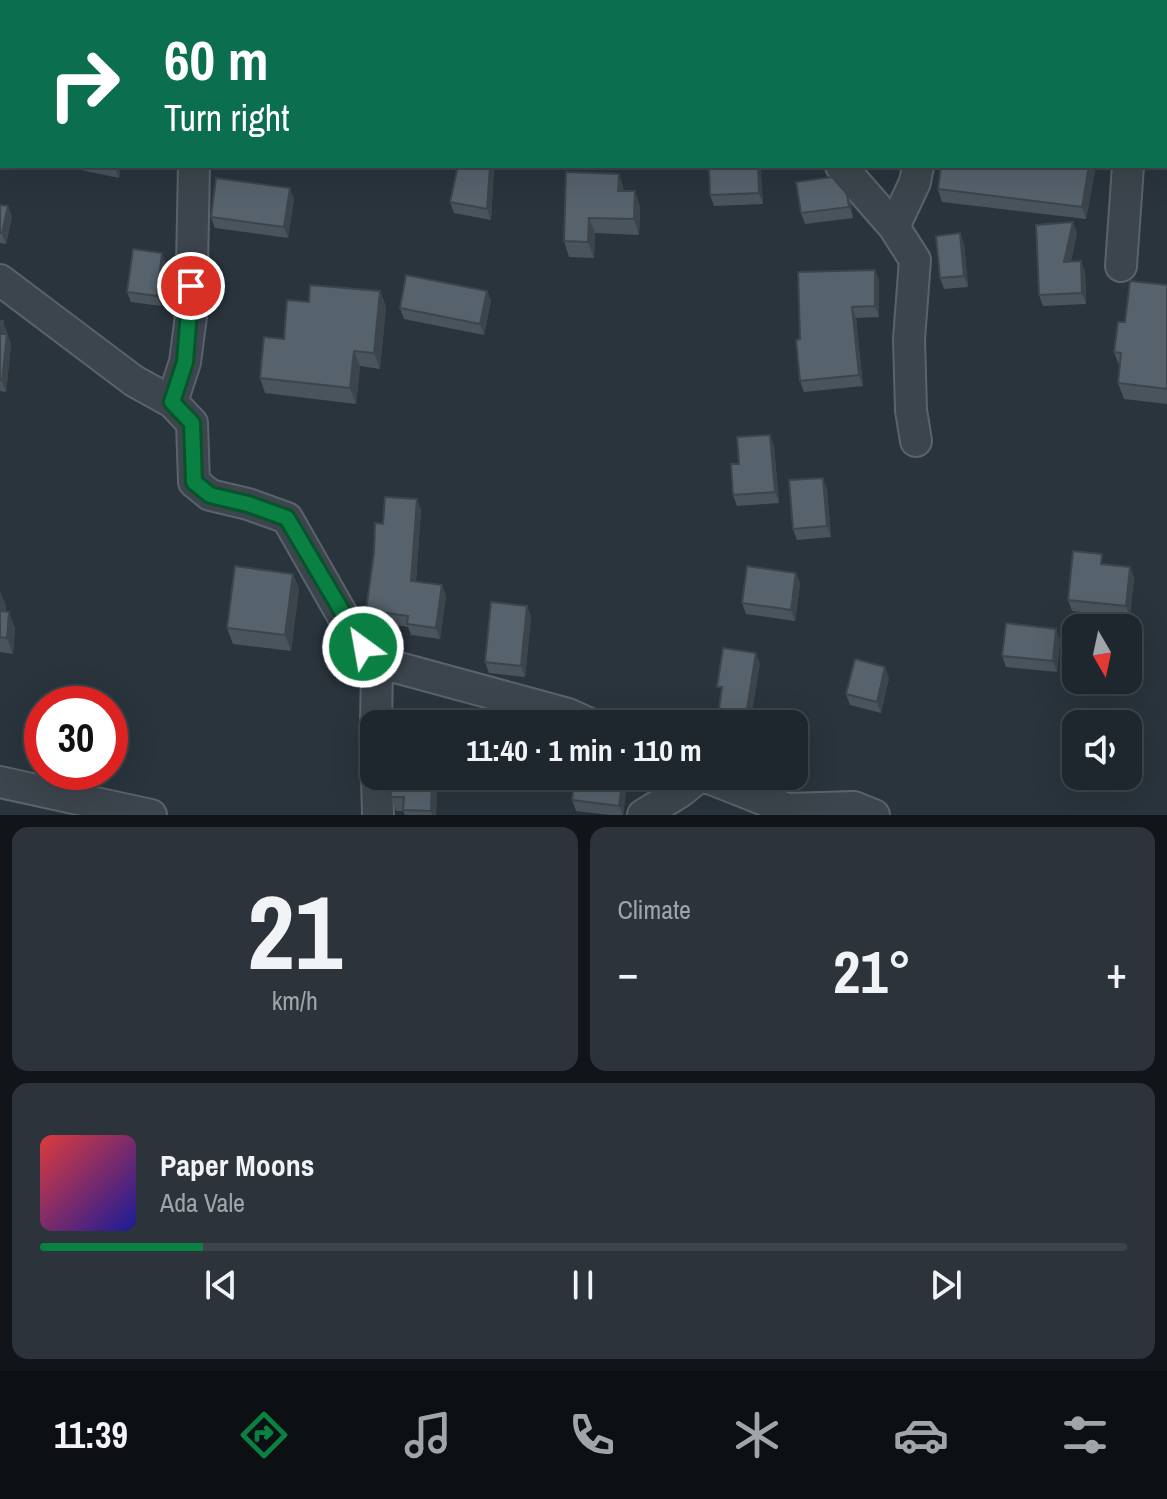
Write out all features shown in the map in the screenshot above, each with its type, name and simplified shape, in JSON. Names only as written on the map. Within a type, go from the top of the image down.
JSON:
[{"type":"street","points":[[172,402],[185,362],[191,316],[194,168]]},
{"type":"street","points":[[843,168],[894,227],[915,260],[909,339],[911,410],[916,441]]},
{"type":"street","points":[[894,227],[915,182],[918,168]]},
{"type":"street","points":[[1121,266],[1128,168]]},
{"type":"street","points":[[0,280],[134,381],[172,402],[192,423],[194,482],[210,495],[287,518],[348,625],[377,668],[376,710]]},
{"type":"street","points":[[377,668],[388,665],[553,710]]},
{"type":"street","points":[[0,782],[151,815]]},
{"type":"street","points":[[377,790],[378,815]]},
{"type":"street","points":[[643,815],[683,790]]},
{"type":"street","points":[[738,790],[787,809],[854,807],[874,815]]},
{"type":"building","points":[[458,168],[490,168],[487,209],[450,202]]},
{"type":"building","points":[[709,168],[758,168],[759,193],[710,195]]},
{"type":"building","points":[[941,168],[1089,168],[1082,207],[938,189]]},
{"type":"building","points":[[566,172],[619,174],[618,191],[635,191],[634,219],[589,218],[588,242],[564,241]]},
{"type":"building","points":[[832,177],[847,194],[849,207],[801,213],[796,182]]},
{"type":"building","points":[[216,178],[290,188],[284,227],[211,217]]},
{"type":"building","points":[[0,205],[8,206],[2,233],[0,233]]},
{"type":"building","points":[[1073,222],[1064,262],[1081,261],[1082,293],[1039,295],[1036,225]]},
{"type":"building","points":[[960,233],[964,276],[940,278],[936,236]]},
{"type":"building","points":[[133,249],[162,253],[157,296],[127,292]]},
{"type":"building","points":[[875,270],[875,306],[852,307],[859,375],[800,381],[796,340],[800,339],[798,272]]},
{"type":"building","points":[[406,275],[487,291],[480,324],[400,308]]},
{"type":"building","points":[[1130,281],[1167,285],[1167,389],[1118,383],[1121,353],[1114,352],[1118,322],[1125,322]]},
{"type":"building","points":[[310,285],[380,291],[374,353],[354,351],[350,388],[260,378],[264,337],[284,339],[287,300],[309,302]]},
{"type":"building","points":[[0,321],[3,321],[1,334],[7,334],[2,381],[0,380]]},
{"type":"building","points":[[770,435],[775,492],[733,495],[731,464],[739,464],[737,437]]},
{"type":"building","points":[[823,478],[827,526],[793,529],[789,480]]},
{"type":"building","points":[[385,497],[417,499],[411,581],[442,585],[436,628],[407,624],[408,616],[366,610],[375,523],[383,524]]},
{"type":"building","points":[[1073,551],[1102,554],[1101,564],[1130,567],[1126,606],[1068,600]]},
{"type":"building","points":[[235,566],[293,574],[285,635],[227,628]]},
{"type":"building","points":[[747,566],[796,573],[791,610],[742,603]]},
{"type":"building","points":[[491,602],[527,606],[521,666],[485,662]]},
{"type":"building","points":[[0,611],[9,612],[7,638],[0,637]]},
{"type":"building","points":[[1006,623],[1056,629],[1053,661],[1002,656]]},
{"type":"building","points":[[723,648],[756,653],[747,709],[755,710],[719,710],[722,687],[717,687]]},
{"type":"building","points":[[855,659],[885,667],[877,702],[846,694]]},
{"type":"building","points":[[391,790],[432,790],[431,811],[403,810],[404,797],[391,797]]},
{"type":"building","points":[[573,790],[621,790],[619,806],[572,800]]},
{"type":"route","points":[[191,286],[185,362],[172,402],[192,423],[194,482],[210,495],[287,518],[363,647]]}]
